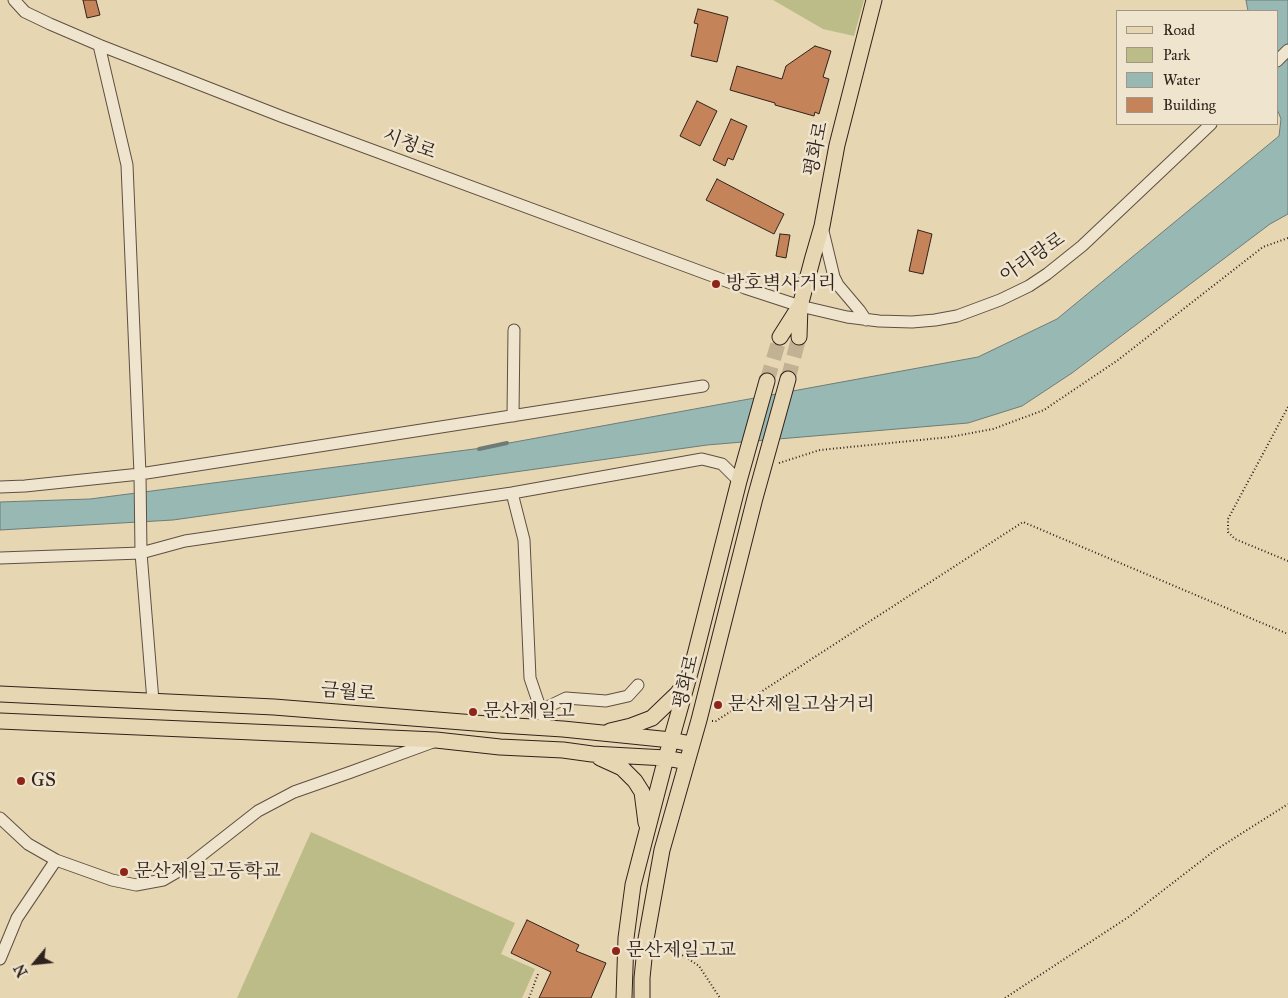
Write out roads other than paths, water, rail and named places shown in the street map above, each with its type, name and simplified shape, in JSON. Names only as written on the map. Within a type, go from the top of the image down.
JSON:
[{"type":"main road","name":"평화로","points":[[799,337],[800,306],[822,226],[838,140],[874,0]]},
{"type":"main road","name":"평화로","points":[[780,337],[800,306]]},
{"type":"main road","name":"평화로","points":[[642,998],[646,939],[662,850],[699,720],[767,451],[788,379]]},
{"type":"main road","name":"평화로","points":[[624,998],[626,938],[633,885],[767,380]]},
{"type":"main road","points":[[600,734],[652,718],[677,694],[688,677]]},
{"type":"main road","name":"금월로","points":[[0,694],[274,707],[547,728],[671,740],[692,744]]},
{"type":"main road","points":[[0,721],[436,740],[500,747],[666,758],[687,762]]},
{"type":"main road","points":[[592,754],[622,768],[635,781],[642,792],[648,830]]},
{"type":"street","name":"시청로","points":[[14,0],[26,12],[99,45],[311,128],[744,288],[800,306]]},
{"type":"street","points":[[99,45],[127,165],[140,478],[141,549],[153,701]]},
{"type":"street","points":[[1278,60],[1288,50]]},
{"type":"street","name":"아리랑로","points":[[800,306],[866,320],[912,322],[957,316],[1000,300],[1029,286],[1082,246],[1210,125]]},
{"type":"street","points":[[822,226],[834,277],[838,285],[860,310],[866,320]]},
{"type":"street","points":[[513,416],[514,330]]},
{"type":"street","points":[[0,487],[140,478],[703,386]]},
{"type":"street","points":[[0,558],[141,549],[512,493],[702,459],[722,464],[739,481]]},
{"type":"street","points":[[512,493],[524,540],[530,678],[547,728]]},
{"type":"street","points":[[541,710],[566,698],[606,701],[628,696],[638,685]]},
{"type":"street","points":[[0,818],[28,844],[56,860],[112,880],[136,885],[163,880],[189,865],[258,811],[294,792],[436,740]]},
{"type":"street","points":[[0,959],[17,918],[56,860]]},
{"type":"water","points":[[1246,0],[1288,0],[1288,214],[1270,224],[1072,373],[1022,406],[968,423],[707,445],[173,520],[0,530],[0,502],[90,499],[482,448],[978,357],[1057,319],[1279,136],[1281,119],[1278,112],[1278,10],[1248,10]]},
{"type":"waterway","points":[[479,449],[507,443]]},
{"type":"tunnel","points":[[767,381],[780,337]]},
{"type":"tunnel","points":[[788,379],[799,337]]},
{"type":"place","name":"방호벽사거리","points":[[716,284]]},
{"type":"place","name":"문산제일고삼거리","points":[[718,705]]},
{"type":"place","name":"문산제일고","points":[[473,712]]},
{"type":"place","name":"GS","points":[[21,781]]},
{"type":"place","name":"문산제일고등학교","points":[[124,872]]},
{"type":"place","name":"문산제일고교","points":[[616,951]]}]
